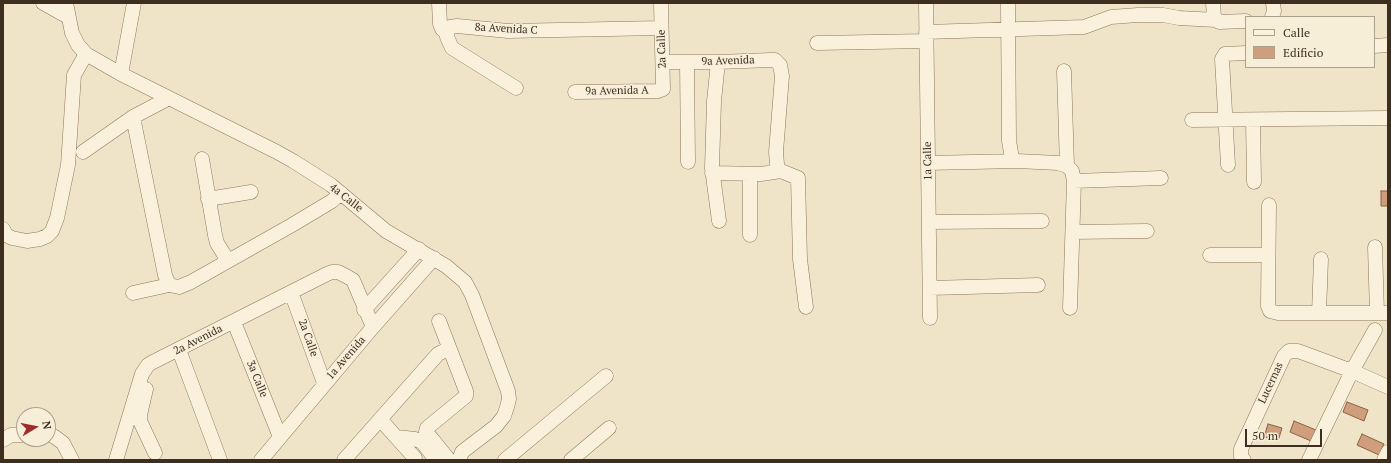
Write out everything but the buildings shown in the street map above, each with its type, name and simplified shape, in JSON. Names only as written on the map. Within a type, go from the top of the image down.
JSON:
[{"type":"street","points":[[43,3],[68,17]]},
{"type":"street","name":"4a Calle","points":[[66,3],[72,33],[78,45],[86,54],[121,74],[277,152],[331,185],[386,231],[434,258],[460,277],[472,295],[508,391],[507,407],[504,416],[496,426],[462,452],[459,460]]},
{"type":"street","points":[[121,74],[134,3]]},
{"type":"street","points":[[439,3],[440,24],[442,29],[447,33],[448,40],[452,48],[516,88]]},
{"type":"street","name":"2a Calle","points":[[658,91],[664,88],[661,3]]},
{"type":"street","name":"1a Calle","points":[[926,3],[930,318]]},
{"type":"street","points":[[1008,3],[1009,141],[1012,158],[1017,161]]},
{"type":"street","points":[[1213,3],[1214,17],[1216,20]]},
{"type":"street","points":[[1272,16],[1274,3]]},
{"type":"street","points":[[817,43],[1008,30],[1084,28],[1110,17],[1138,15],[1163,15],[1179,18],[1216,20],[1223,23],[1245,21]]},
{"type":"street","name":"8a Avenida C","points":[[447,33],[448,29],[452,26],[508,32],[661,28]]},
{"type":"street","points":[[1375,46],[1388,45]]},
{"type":"street","points":[[1228,165],[1223,57],[1224,54],[1245,53]]},
{"type":"street","points":[[3,229],[6,235],[12,238],[27,241],[40,239],[47,236],[52,231],[59,211],[68,164],[74,75],[86,54]]},
{"type":"street","name":"9a Avenida","points":[[663,62],[775,60],[780,65],[782,76],[776,152],[778,168],[781,171]]},
{"type":"street","points":[[688,62],[688,162]]},
{"type":"street","points":[[718,62],[712,133],[712,173],[719,221]]},
{"type":"street","points":[[1064,71],[1067,166]]},
{"type":"street","name":"9a Avenida A","points":[[575,92],[658,91]]},
{"type":"street","points":[[83,152],[133,117],[169,98]]},
{"type":"street","points":[[133,117],[163,268],[169,285]]},
{"type":"street","points":[[1192,120],[1388,118]]},
{"type":"street","points":[[1253,120],[1254,182]]},
{"type":"street","points":[[202,159],[217,243],[228,260]]},
{"type":"street","points":[[928,163],[1017,161],[1058,163],[1067,166],[1072,171],[1074,181],[1070,308]]},
{"type":"street","points":[[712,173],[750,174],[781,171],[798,178],[800,259],[806,307]]},
{"type":"street","points":[[750,174],[750,235]]},
{"type":"street","points":[[1074,181],[1161,178]]},
{"type":"street","points":[[208,199],[251,192]]},
{"type":"street","points":[[133,293],[169,285],[179,286],[191,282],[292,225],[332,201],[341,193]]},
{"type":"street","points":[[1269,205],[1268,306],[1270,311],[1382,313],[1375,247]]},
{"type":"street","points":[[929,222],[1042,221]]},
{"type":"street","points":[[1073,232],[1147,231]]},
{"type":"street","points":[[373,327],[364,310],[419,249]]},
{"type":"street","points":[[1210,255],[1268,254]]},
{"type":"street","name":"1a Avenida","points":[[261,460],[324,384],[434,258]]},
{"type":"street","points":[[1319,313],[1322,259]]},
{"type":"street","name":"2a Avenida","points":[[116,460],[142,374],[148,365],[327,274],[338,272],[353,280],[364,310]]},
{"type":"street","points":[[930,288],[1038,286]]},
{"type":"street","name":"2a Calle","points":[[291,292],[324,384]]},
{"type":"street","points":[[436,460],[428,442],[426,432],[427,428],[466,396],[466,391],[439,321]]},
{"type":"street","name":"3a Calle","points":[[234,322],[280,437]]},
{"type":"street","points":[[1309,460],[1352,371],[1375,330]]},
{"type":"street","points":[[179,350],[220,460]]},
{"type":"street","points":[[344,460],[438,354],[450,350]]},
{"type":"street","name":"Lucernas","points":[[1244,460],[1241,457],[1241,449],[1284,356],[1290,350],[1298,351],[1352,371]]},
{"type":"street","points":[[152,363],[140,415],[140,421],[155,453]]},
{"type":"street","points":[[1352,371],[1388,388]]},
{"type":"street","points":[[505,460],[606,376]]},
{"type":"street","points":[[380,419],[415,458]]},
{"type":"street","points":[[572,460],[609,428]]},
{"type":"street","points":[[3,440],[12,435],[16,435]]},
{"type":"street","points":[[396,437],[428,442],[449,460]]},
{"type":"street","points":[[56,438],[63,443],[72,460]]},
{"type":"street","points":[[1384,460],[1388,452]]}]
